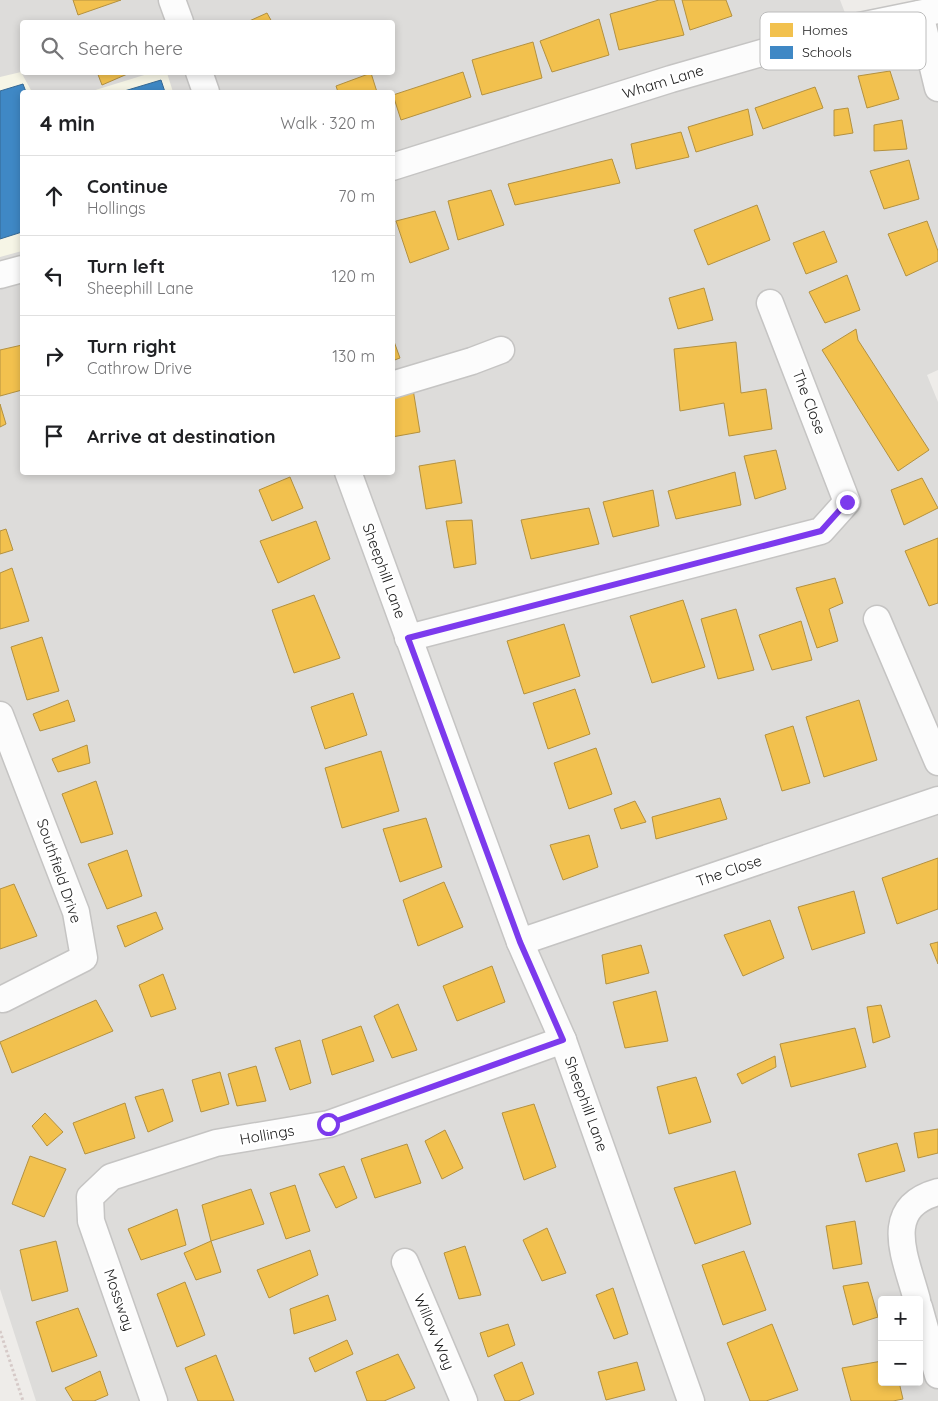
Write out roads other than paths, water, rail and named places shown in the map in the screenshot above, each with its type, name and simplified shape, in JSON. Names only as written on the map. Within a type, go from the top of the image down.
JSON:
[{"type":"street","points":[[929,12],[938,88]]},
{"type":"street","name":"Wham Lane","points":[[395,166],[671,79],[760,53]]},
{"type":"street","points":[[200,75],[205,90]]},
{"type":"street","points":[[0,275],[20,270]]},
{"type":"street","name":"The Close","points":[[408,638],[821,531],[847,502],[770,303]]},
{"type":"street","points":[[395,384],[502,350]]},
{"type":"street","name":"Sheephill Lane","points":[[349,475],[520,942],[563,1040],[691,1401]]},
{"type":"street","points":[[877,619],[938,762]]},
{"type":"street","name":"Southfield Drive","points":[[0,715],[8,761],[76,912],[84,958],[3,999]]},
{"type":"street","name":"The Close","points":[[520,942],[938,800]]},
{"type":"street","name":"Hollings","points":[[90,1197],[111,1178],[216,1144],[328,1124],[563,1040]]},
{"type":"street","points":[[916,1296],[900,1237],[906,1212],[924,1196],[938,1192]]},
{"type":"street","name":"Mossway","points":[[90,1197],[91,1221],[154,1401]]},
{"type":"street","name":"Willow Way","points":[[405,1262],[464,1401]]},
{"type":"street","points":[[923,1321],[938,1375]]}]
